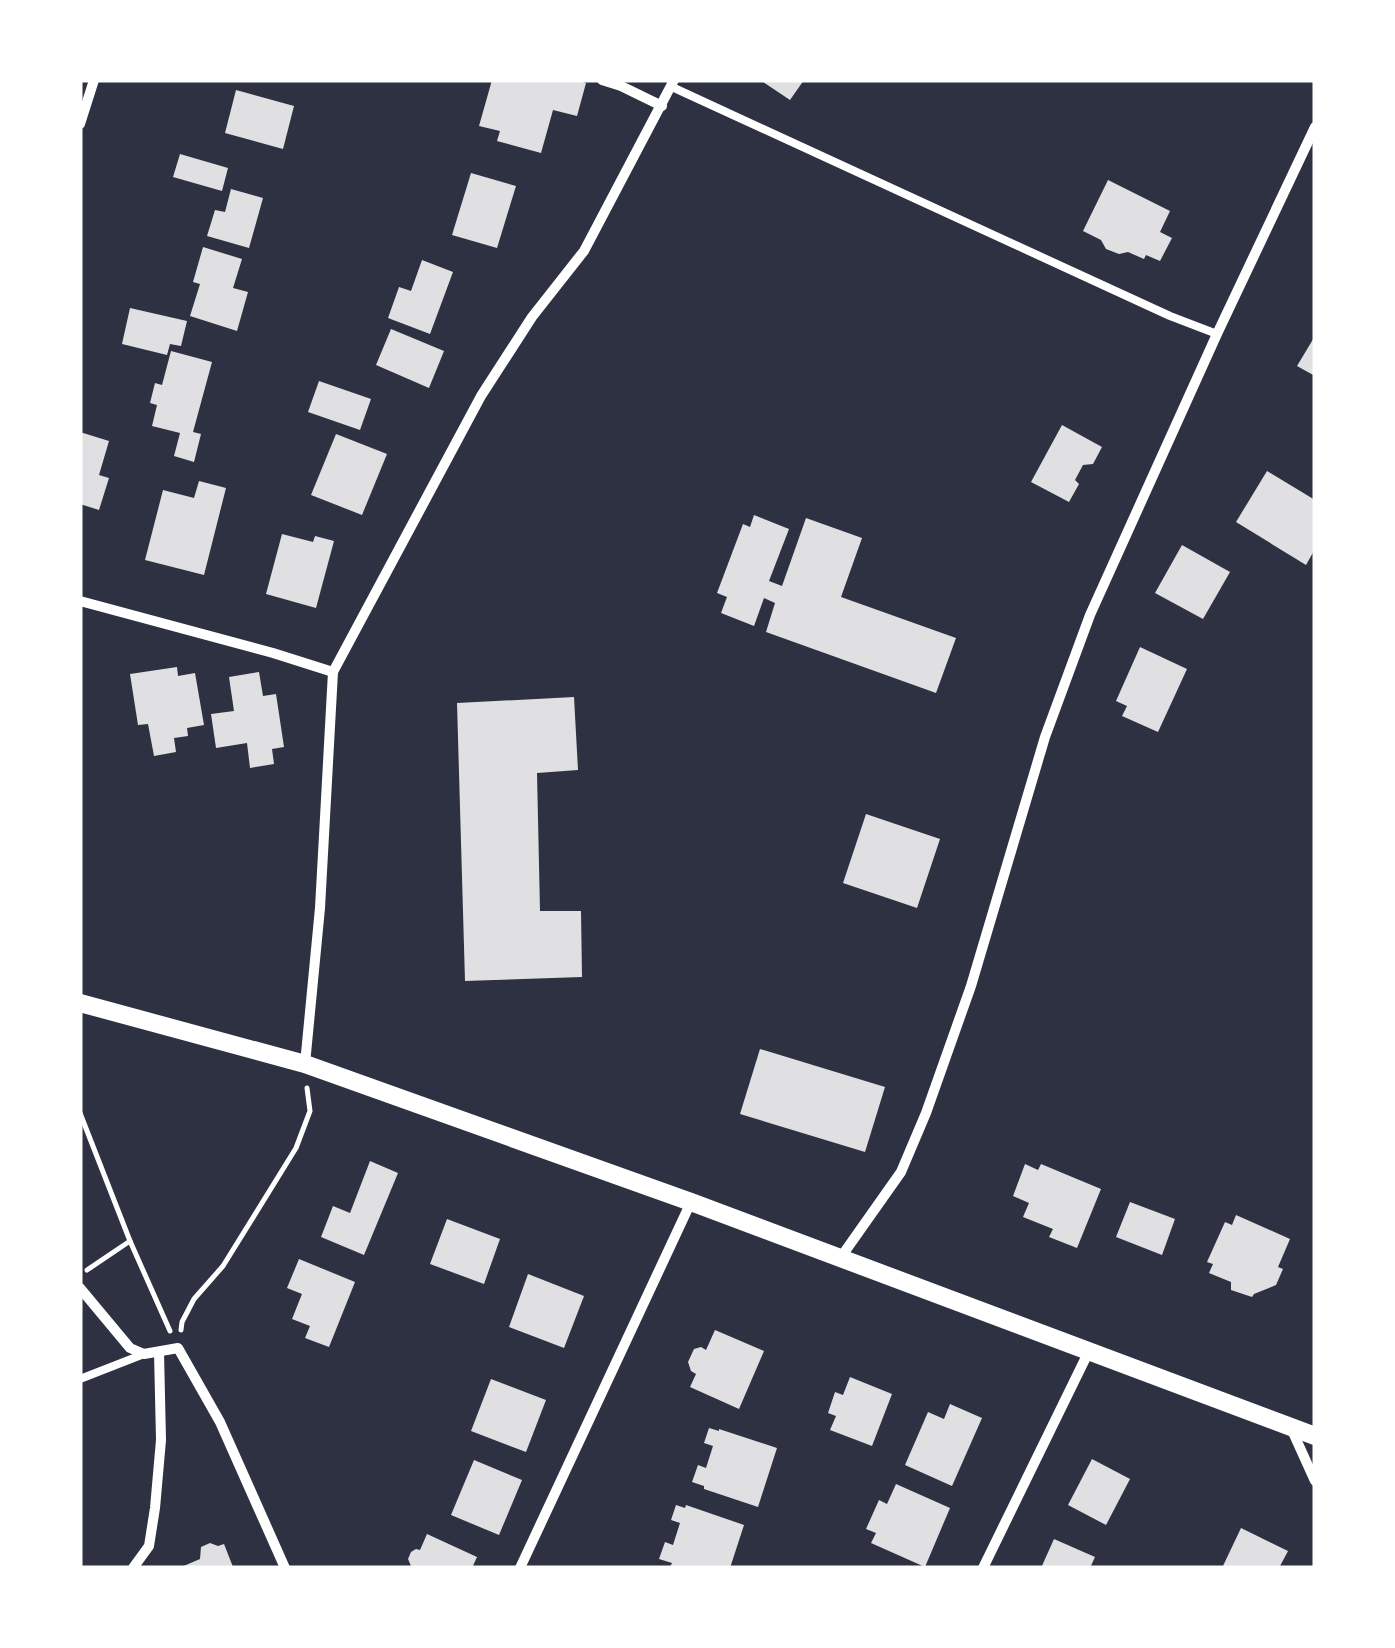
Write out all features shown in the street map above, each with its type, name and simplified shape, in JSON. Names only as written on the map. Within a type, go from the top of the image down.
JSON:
[{"type":"street","points":[[80,124],[94,80]]},
{"type":"street","points":[[602,80],[662,106]]},
{"type":"street","points":[[305,1064],[320,908],[332,672],[481,396],[532,316],[584,251],[673,83]]},
{"type":"street","points":[[841,1257],[901,1172],[926,1113],[971,986],[1045,737],[1084,632],[1315,127]]},
{"type":"street","points":[[80,601],[332,672]]},
{"type":"street","points":[[80,1003],[305,1064],[692,1202],[1315,1436]]},
{"type":"street","points":[[520,1568],[692,1202]]},
{"type":"street","points":[[80,1288],[130,1348],[144,1354],[178,1348],[220,1422],[285,1568]]},
{"type":"street","points":[[983,1568],[1089,1351]]},
{"type":"street","points":[[133,1568],[148,1546],[155,1508],[161,1440],[158,1352]]},
{"type":"street","points":[[1290,1426],[1315,1482]]},
{"type":"lane","points":[[673,83],[1170,316],[1218,334]]},
{"type":"lane","points":[[80,1379],[144,1354]]},
{"type":"path","points":[[178,1348],[182,1322],[194,1298],[223,1266],[296,1148],[310,1111],[305,1064]]},
{"type":"path","points":[[80,1113],[130,1241],[178,1348]]},
{"type":"path","points":[[80,1275],[130,1241]]},
{"type":"building","points":[[492,80],[586,83],[577,116],[553,110],[541,153],[497,141],[500,131],[479,126]]},
{"type":"building","points":[[760,80],[804,80],[790,100]]},
{"type":"building","points":[[236,90],[294,106],[283,149],[225,133]]},
{"type":"building","points":[[180,154],[228,168],[222,191],[173,177]]},
{"type":"building","points":[[471,173],[516,186],[497,248],[452,235]]},
{"type":"building","points":[[1108,180],[1170,211],[1160,232],[1172,238],[1160,261],[1106,249],[1101,240],[1083,231]]},
{"type":"building","points":[[231,189],[263,198],[249,248],[207,236],[215,210],[225,212]]},
{"type":"building","points":[[203,247],[242,259],[233,288],[248,292],[237,331],[190,316],[200,284],[193,282]]},
{"type":"building","points":[[422,260],[453,272],[430,334],[388,318],[399,287],[411,291]]},
{"type":"building","points":[[130,308],[187,321],[181,346],[170,344],[167,355],[122,344]]},
{"type":"building","points":[[391,329],[444,351],[429,388],[376,365]]},
{"type":"building","points":[[1315,336],[1315,376],[1297,366]]},
{"type":"building","points":[[171,351],[212,362],[193,432],[201,434],[194,462],[174,456],[180,433],[152,426],[157,405],[150,403],[155,383],[162,385]]},
{"type":"building","points":[[319,381],[371,399],[360,430],[308,412]]},
{"type":"building","points":[[1062,425],[1102,447],[1093,464],[1083,465],[1069,502],[1031,482]]},
{"type":"building","points":[[80,432],[109,441],[99,475],[109,478],[99,510],[80,504]]},
{"type":"building","points":[[336,434],[387,454],[362,515],[311,495]]},
{"type":"building","points":[[1267,471],[1315,500],[1315,549],[1306,565],[1236,522]]},
{"type":"building","points":[[199,481],[226,488],[204,575],[145,560],[163,490],[194,498]]},
{"type":"building","points":[[754,515],[789,529],[769,581],[782,586],[806,518],[862,538],[841,597],[956,638],[936,693],[766,632],[775,603],[764,598],[754,626],[721,613],[727,597],[717,593],[743,524],[750,527]]},
{"type":"building","points":[[282,534],[313,542],[315,536],[334,541],[316,608],[266,594]]},
{"type":"building","points":[[1182,545],[1230,572],[1203,619],[1155,593]]},
{"type":"building","points":[[1140,647],[1187,669],[1158,732],[1122,716],[1127,706],[1116,701]]},
{"type":"building","points":[[177,667],[178,676],[195,673],[204,725],[187,728],[188,736],[174,738],[176,752],[154,756],[148,724],[138,725],[130,674]]},
{"type":"building","points":[[259,672],[263,696],[276,694],[284,747],[272,749],[274,764],[250,768],[247,743],[216,748],[211,714],[234,711],[229,677]]},
{"type":"building","points":[[574,697],[578,770],[537,773],[540,911],[581,911],[582,977],[465,981],[457,703]]},
{"type":"building","points":[[866,814],[940,839],[917,908],[843,883]]},
{"type":"building","points":[[760,1049],[885,1087],[865,1152],[740,1114]]},
{"type":"building","points":[[370,1161],[398,1173],[364,1255],[321,1237],[333,1206],[350,1213]]},
{"type":"building","points":[[1025,1164],[1038,1170],[1041,1164],[1101,1189],[1077,1248],[1049,1237],[1053,1229],[1023,1217],[1029,1203],[1013,1196]]},
{"type":"building","points":[[1130,1202],[1175,1219],[1162,1255],[1116,1237]]},
{"type":"building","points":[[1236,1215],[1290,1239],[1278,1267],[1283,1269],[1276,1285],[1252,1297],[1231,1290],[1231,1282],[1209,1273],[1213,1264],[1207,1262],[1225,1222],[1232,1225]]},
{"type":"building","points":[[447,1219],[500,1239],[484,1284],[430,1264]]},
{"type":"building","points":[[299,1259],[355,1282],[329,1347],[305,1338],[310,1326],[292,1319],[302,1294],[287,1288]]},
{"type":"building","points":[[528,1274],[584,1296],[564,1348],[509,1327]]},
{"type":"building","points":[[715,1330],[764,1351],[739,1409],[690,1387],[696,1374],[688,1362],[694,1349],[706,1350]]},
{"type":"building","points":[[850,1377],[892,1394],[872,1446],[830,1430],[836,1416],[828,1413],[835,1392],[843,1395]]},
{"type":"building","points":[[491,1379],[546,1400],[526,1452],[471,1431]]},
{"type":"building","points":[[950,1404],[982,1418],[952,1486],[905,1465],[928,1412],[944,1419]]},
{"type":"building","points":[[709,1428],[777,1448],[758,1507],[692,1482],[698,1465],[706,1468],[713,1446],[704,1443]]},
{"type":"building","points":[[1092,1459],[1130,1479],[1106,1525],[1068,1505]]},
{"type":"building","points":[[474,1460],[522,1480],[499,1535],[451,1515]]},
{"type":"building","points":[[896,1484],[950,1508],[925,1567],[871,1543],[876,1533],[866,1529],[879,1500],[887,1504]]},
{"type":"building","points":[[676,1505],[744,1525],[730,1568],[675,1568],[659,1559],[665,1542],[673,1545],[680,1523],[671,1520]]},
{"type":"building","points":[[1241,1528],[1288,1551],[1279,1568],[1222,1568]]},
{"type":"building","points":[[427,1534],[477,1557],[472,1568],[411,1566],[411,1552],[420,1550]]},
{"type":"building","points":[[1054,1539],[1095,1557],[1090,1568],[1041,1568]]},
{"type":"building","points":[[224,1544],[233,1567],[179,1568],[200,1559],[201,1547]]}]
